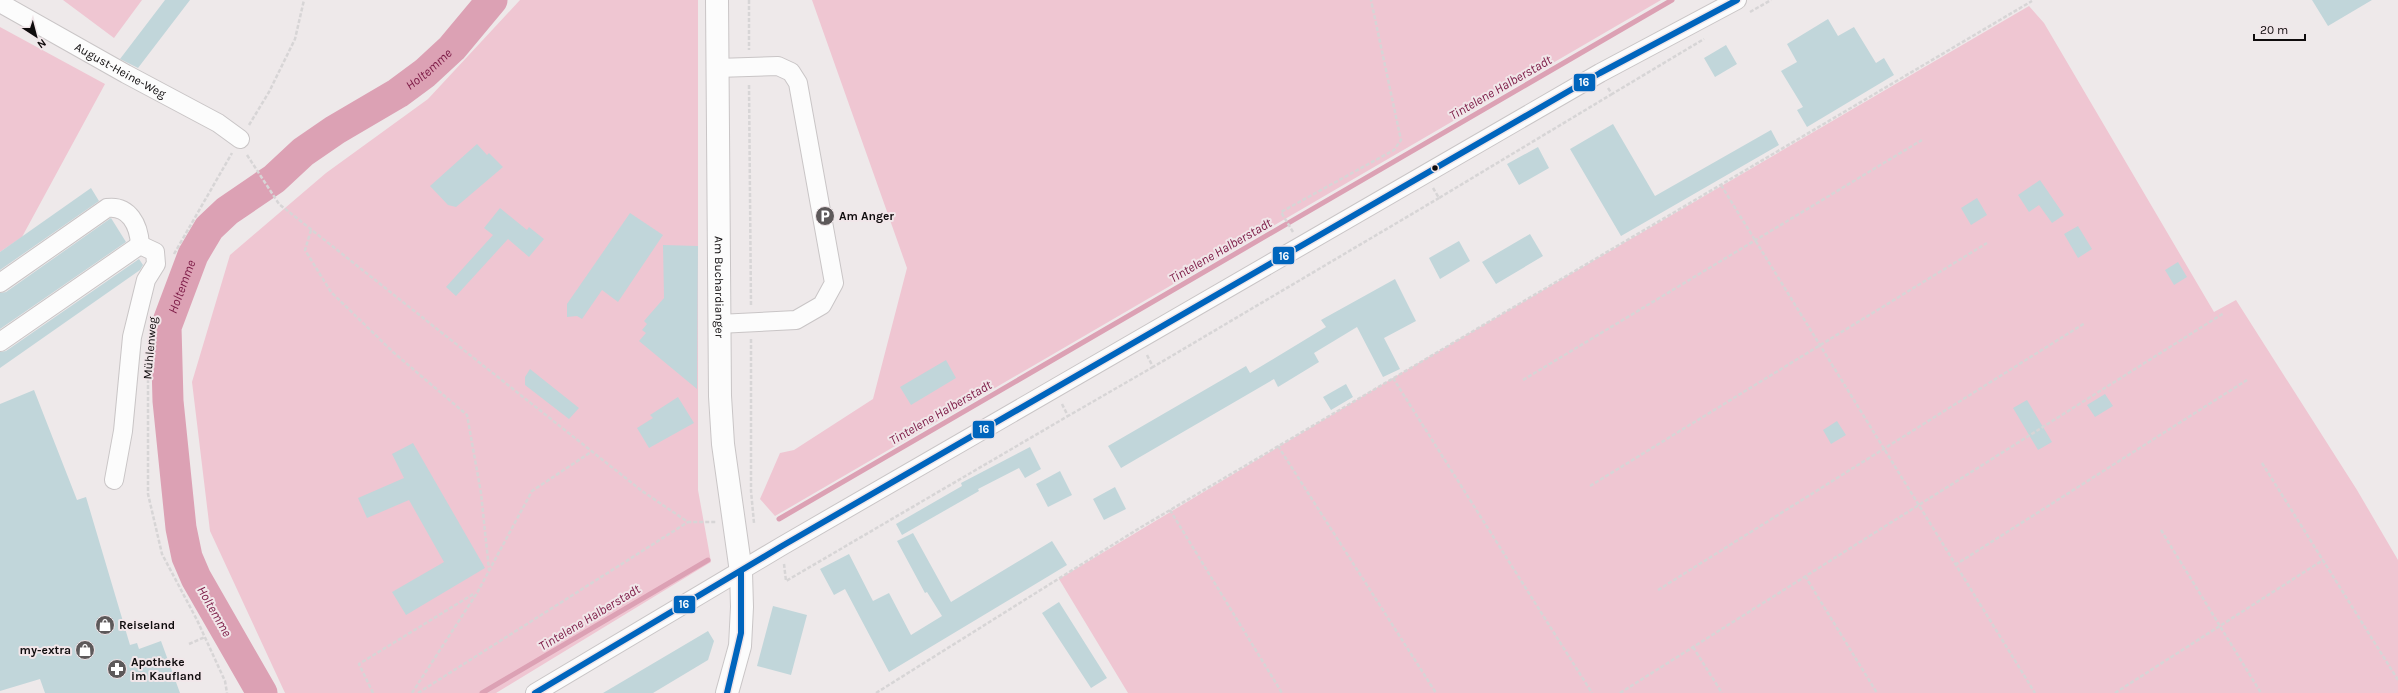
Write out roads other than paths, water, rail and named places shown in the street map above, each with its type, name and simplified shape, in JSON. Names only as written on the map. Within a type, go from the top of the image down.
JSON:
[{"type":"main road","name":"Am Buchardianger","points":[[718,0],[718,324],[723,444],[744,524],[740,572],[741,633],[727,693]]},
{"type":"street","points":[[535,693],[782,546],[1140,341],[1600,73],[1737,0]]},
{"type":"street","name":"August-Heine-Weg","points":[[0,3],[126,74],[218,123],[242,145]]},
{"type":"street","points":[[717,68],[778,66],[792,72],[798,83],[834,283],[822,305],[796,320],[718,324]]},
{"type":"street","points":[[0,283],[107,208],[118,207],[127,212],[139,234],[140,245]]},
{"type":"street","points":[[0,342],[140,245]]},
{"type":"street","points":[[114,480],[123,431],[132,337],[146,280],[156,264],[155,252],[140,245]]},
{"type":"waterway","name":"Holtemme","points":[[262,693],[196,578],[187,557],[181,528],[168,401],[166,327],[193,255],[209,228],[227,211],[274,179],[303,152],[335,130],[398,93],[425,73],[452,48],[492,0]]},
{"type":"waterway","name":"Tintelene Halberstadt","points":[[779,519],[1672,0]]},
{"type":"waterway","name":"Tintelene Halberstadt","points":[[482,693],[708,560]]},
{"type":"place","name":"Am Anger","points":[[825,216]]},
{"type":"place","name":"Reiseland","points":[[105,625]]},
{"type":"place","name":"my-extra","points":[[85,650]]},
{"type":"place","name":"Apotheke im Kaufland","points":[[117,669]]}]
